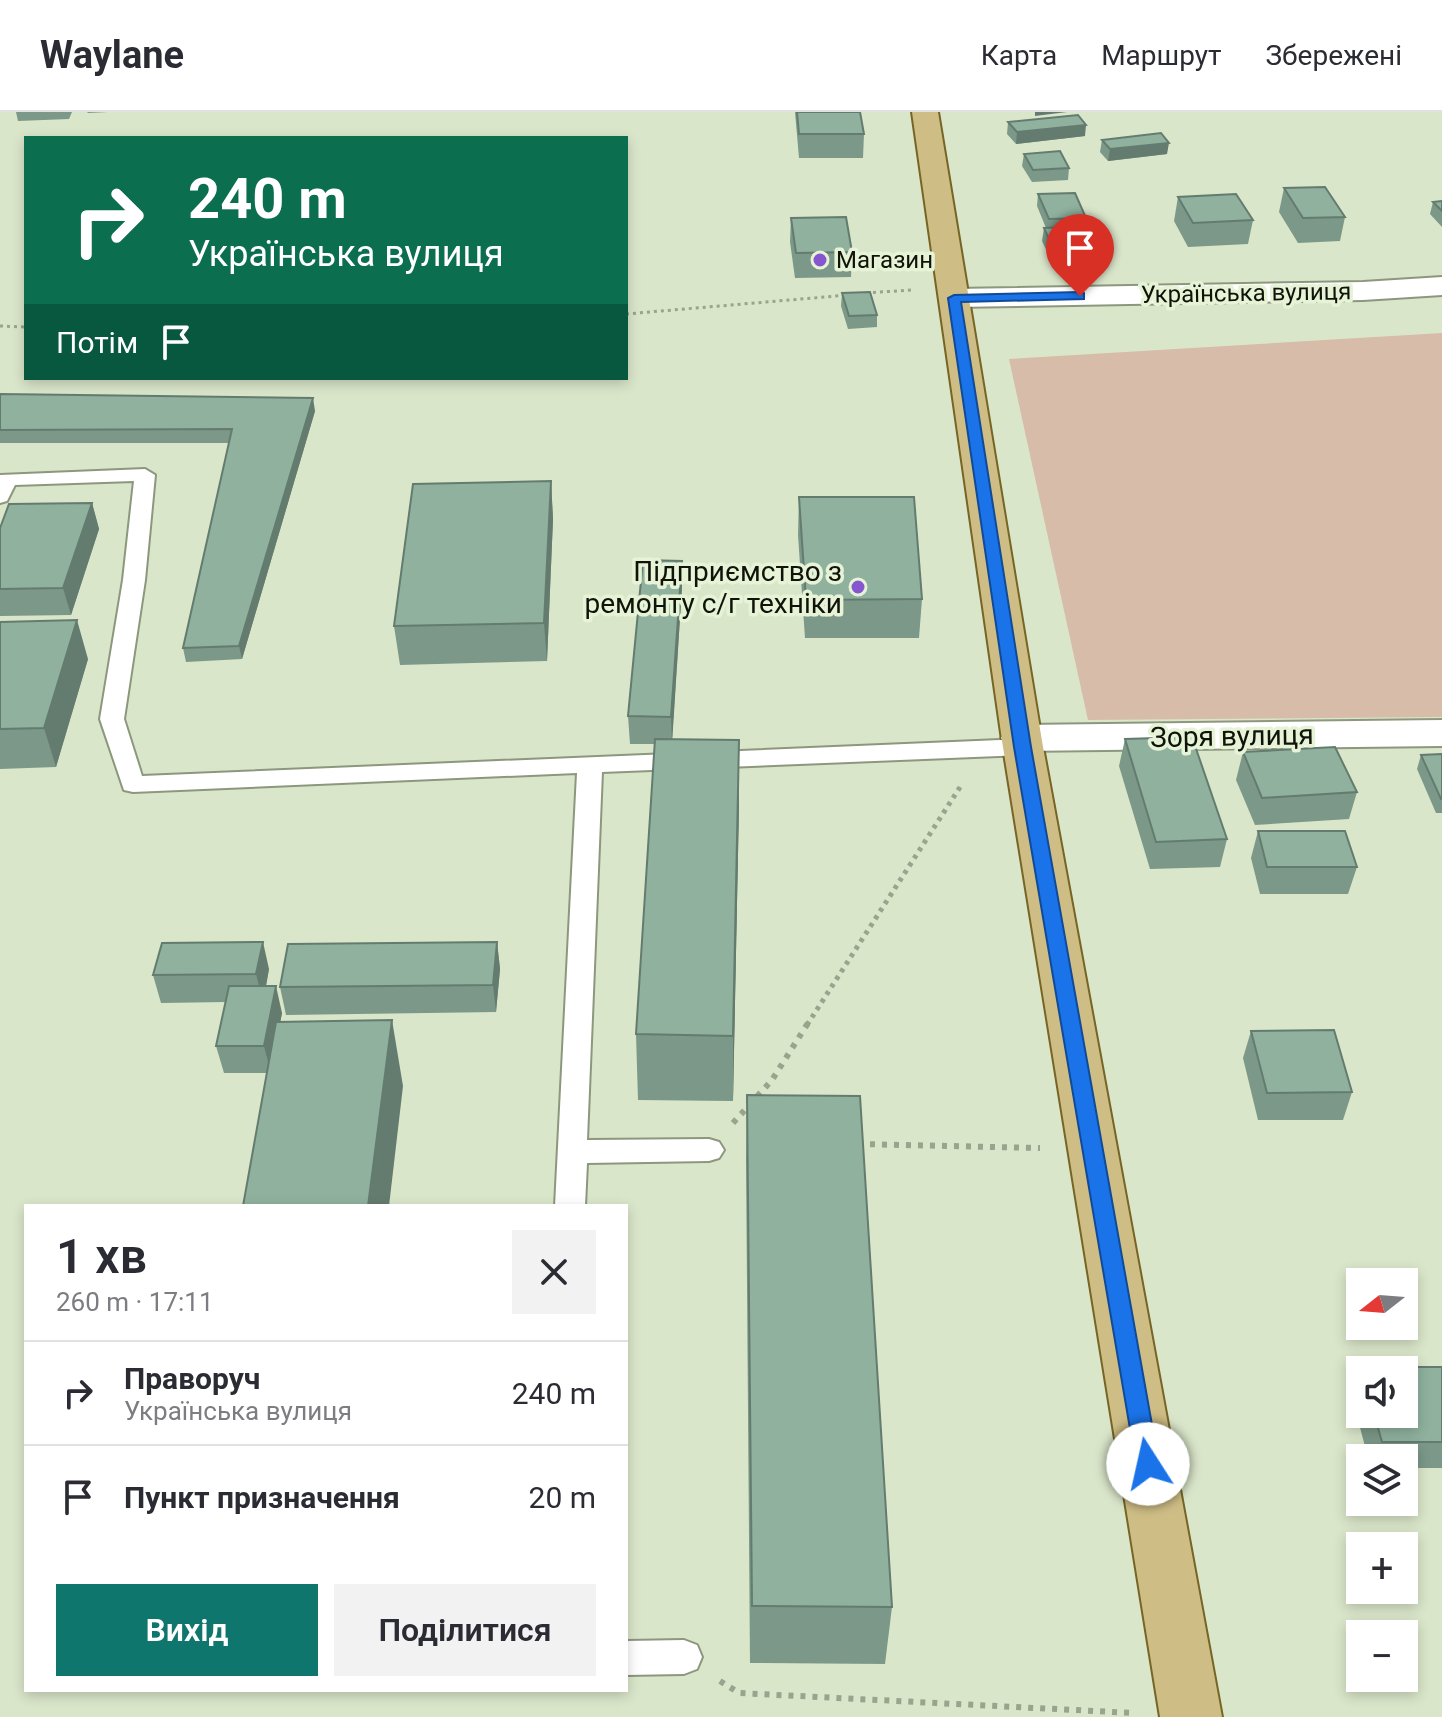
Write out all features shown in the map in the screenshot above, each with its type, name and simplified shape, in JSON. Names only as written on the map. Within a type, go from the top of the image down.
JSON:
[{"type":"main road","points":[[925,112],[1022,742],[1191,1716]]},
{"type":"street","name":"Українська вулиця","points":[[953,293],[1363,291],[1442,286]]},
{"type":"street","name":"Зоря вулиця","points":[[1022,742],[1442,733]]},
{"type":"lane","points":[[0,497],[7,479],[145,475],[134,580],[112,719],[133,784],[1022,742]]},
{"type":"lane","points":[[570,1204],[590,763]]},
{"type":"lane","points":[[572,1152],[709,1150]]},
{"type":"lane","points":[[628,1658],[684,1657]]},
{"type":"path","points":[[863,294],[953,293]]},
{"type":"path","points":[[628,314],[848,295]]},
{"type":"path","points":[[0,326],[24,327]]},
{"type":"path","points":[[709,1150],[772,1080],[963,783]]},
{"type":"path","points":[[842,1144],[1093,1149]]},
{"type":"path","points":[[684,1657],[739,1693],[1191,1716]]},
{"type":"shaded area","points":[[1442,333],[1442,717],[1088,720],[1009,359]]},
{"type":"building","points":[[797,112],[860,112],[864,134],[799,134]]},
{"type":"building","points":[[1078,115],[1086,125],[1017,132],[1008,122]]},
{"type":"building","points":[[1161,133],[1169,143],[1110,149],[1102,140]]},
{"type":"building","points":[[1060,151],[1069,168],[1033,170],[1024,154]]},
{"type":"building","points":[[1325,187],[1345,217],[1303,218],[1284,188]]},
{"type":"building","points":[[1075,193],[1086,218],[1049,219],[1038,194]]},
{"type":"building","points":[[1236,194],[1253,220],[1193,223],[1178,197]]},
{"type":"building","points":[[1442,201],[1442,211],[1433,202]]},
{"type":"building","points":[[846,217],[852,252],[796,253],[791,218]]},
{"type":"building","points":[[1085,226],[1094,246],[1053,248],[1044,228]]},
{"type":"building","points":[[870,292],[877,315],[849,316],[842,293]]},
{"type":"building","points":[[0,394],[313,398],[239,646],[183,648],[232,429],[0,430]]},
{"type":"building","points":[[551,481],[544,623],[394,626],[413,484]]},
{"type":"building","points":[[799,497],[914,497],[922,599],[806,600]]},
{"type":"building","points":[[92,503],[63,588],[0,589],[0,528],[9,504]]},
{"type":"building","points":[[643,560],[682,561],[671,717],[628,716]]},
{"type":"building","points":[[77,620],[44,728],[0,729],[0,622]]},
{"type":"building","points":[[1192,737],[1227,839],[1156,842],[1125,739]]},
{"type":"building","points":[[655,739],[739,740],[733,1036],[636,1034]]},
{"type":"building","points":[[1335,747],[1357,792],[1262,798],[1243,752]]},
{"type":"building","points":[[1442,754],[1442,799],[1441,799],[1421,755]]},
{"type":"building","points":[[1258,831],[1345,831],[1357,867],[1267,867]]},
{"type":"building","points":[[263,942],[256,974],[153,975],[162,943]]},
{"type":"building","points":[[497,942],[493,985],[280,987],[288,944]]},
{"type":"building","points":[[229,986],[276,986],[264,1046],[216,1046]]},
{"type":"building","points":[[392,1020],[368,1204],[243,1204],[276,1022]]},
{"type":"building","points":[[1334,1030],[1352,1092],[1267,1093],[1251,1031]]},
{"type":"building","points":[[747,1095],[860,1096],[892,1607],[752,1606]]},
{"type":"building","points":[[1418,1367],[1442,1367],[1442,1442],[1382,1442],[1378,1428],[1418,1428]]},
{"type":"place","name":"Магазин","points":[[820,260]]},
{"type":"place","name":"Підприємство з ремонту с/г техніки","points":[[858,587]]},
{"type":"route","points":[[1080,296],[954,298],[1023,747],[1148,1464]]}]
